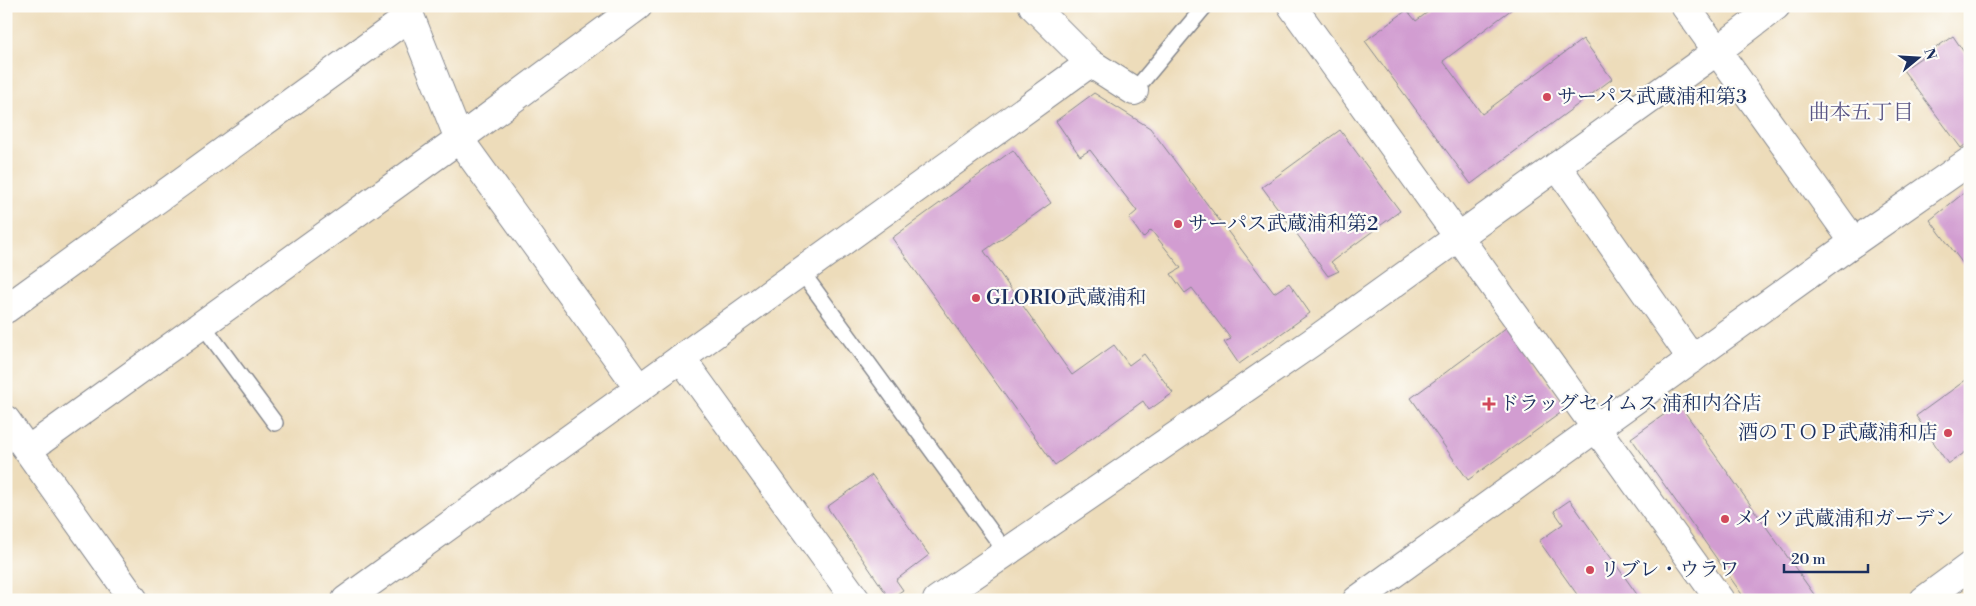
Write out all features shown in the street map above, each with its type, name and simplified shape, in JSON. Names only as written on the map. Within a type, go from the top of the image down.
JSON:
[{"type":"street","points":[[28,450],[459,139],[638,6]]},
{"type":"street","points":[[1033,6],[1090,63],[1134,90]]},
{"type":"street","points":[[1292,6],[1720,600]]},
{"type":"street","points":[[1685,6],[1854,242]]},
{"type":"street","points":[[937,600],[1303,349],[1717,51],[1776,6]]},
{"type":"street","points":[[6,309],[408,11],[459,139],[639,388]]},
{"type":"street","points":[[353,598],[639,388],[1090,63]]},
{"type":"street","points":[[1357,600],[1854,242],[1970,161]]},
{"type":"street","points":[[1557,166],[1692,359]]},
{"type":"street","points":[[681,358],[856,600]]},
{"type":"street","points":[[6,420],[134,600]]},
{"type":"street","points":[[1924,600],[1970,566]]},
{"type":"lane","points":[[1134,90],[1206,6]]},
{"type":"lane","points":[[801,271],[1006,552]]},
{"type":"lane","points":[[202,324],[275,423]]},
{"type":"building","name":"サーパス武蔵浦和第3","points":[[1436,6],[1516,6],[1443,61],[1482,114],[1583,39],[1612,79],[1471,184],[1365,41],[1407,10],[1416,21]]},
{"type":"building","points":[[1953,36],[1970,61],[1970,141],[1961,148],[1903,70]]},
{"type":"building","name":"サーパス武蔵浦和第2","points":[[1094,93],[1150,128],[1274,293],[1289,283],[1310,313],[1239,364],[1224,342],[1231,339],[1192,288],[1185,293],[1171,274],[1181,268],[1151,230],[1143,238],[1129,218],[1137,211],[1090,150],[1080,156],[1056,121]]},
{"type":"building","points":[[1340,130],[1400,211],[1331,262],[1339,271],[1328,276],[1262,187]]},
{"type":"building","name":"GLORIO武蔵浦和","points":[[1013,150],[1051,203],[984,251],[1072,375],[1114,345],[1129,365],[1144,354],[1173,393],[1149,410],[1143,401],[1055,465],[892,238]]},
{"type":"building","points":[[1970,188],[1970,273],[1930,220]]},
{"type":"building","name":"ドラッグセイムス 浦和内谷店","points":[[1507,327],[1566,409],[1468,480],[1411,398]]},
{"type":"building","name":"酒のＴＯＰ武蔵浦和店","points":[[1970,377],[1970,449],[1948,464],[1916,416]]},
{"type":"building","name":"メイツ武蔵浦和ガーデン","points":[[1679,404],[1818,600],[1746,600],[1631,438]]},
{"type":"building","points":[[872,475],[929,555],[896,580],[903,590],[890,599],[827,507]]},
{"type":"building","name":"リブレ・ウラワ","points":[[1570,500],[1641,600],[1581,600],[1539,541],[1563,524],[1554,511]]},
{"type":"place","name":"サーパス武蔵浦和第3","points":[[1547,97]]},
{"type":"place","name":"サーパス武蔵浦和第2","points":[[1178,224]]},
{"type":"place","name":"GLORIO武蔵浦和","points":[[976,298]]},
{"type":"place","name":"ドラッグセイムス 浦和内谷店","points":[[1489,404]]},
{"type":"place","name":"酒のＴＯＰ武蔵浦和店","points":[[1948,433]]},
{"type":"place","name":"メイツ武蔵浦和ガーデン","points":[[1725,519]]},
{"type":"place","name":"リブレ・ウラワ","points":[[1590,570]]},
{"type":"district","name":"曲本五丁目","points":[[1861,113]]}]
